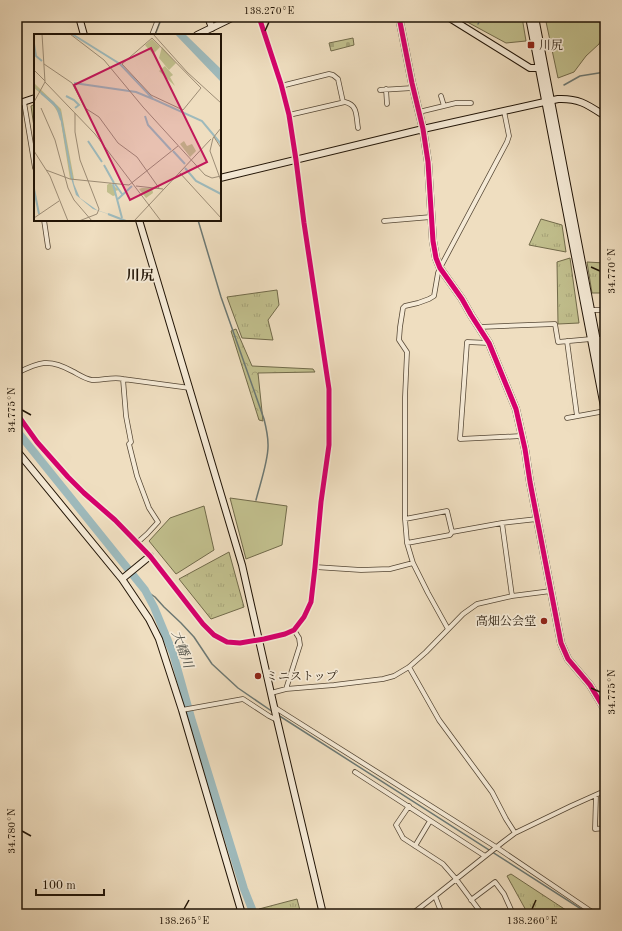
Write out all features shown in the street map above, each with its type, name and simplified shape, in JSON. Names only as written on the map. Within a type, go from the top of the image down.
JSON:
[{"type":"street","points":[[79,17],[84,34]]},
{"type":"street","points":[[152,34],[159,17]]},
{"type":"street","points":[[208,17],[212,28]]},
{"type":"street","points":[[199,34],[234,17]]},
{"type":"street","points":[[17,414],[37,442],[68,477],[138,542],[203,624],[214,635],[227,642],[240,643],[259,640],[285,634],[294,630],[304,617],[311,602],[321,502],[329,445],[329,390],[289,115],[259,17]]},
{"type":"street","points":[[399,17],[423,129],[428,162],[431,217],[436,258],[440,268],[462,299],[470,315],[489,344],[516,409],[525,449],[561,643],[568,659],[590,685],[605,710]]},
{"type":"street","points":[[448,17],[530,68],[539,68]]},
{"type":"street","points":[[529,17],[591,310],[594,339],[605,383]]},
{"type":"street","points":[[535,17],[548,102],[594,339],[605,412],[567,418]]},
{"type":"street","points":[[281,86],[328,74],[333,75],[338,79],[343,102]]},
{"type":"street","points":[[380,90],[413,88]]},
{"type":"street","points":[[386,89],[387,104]]},
{"type":"street","points":[[441,96],[444,106]]},
{"type":"street","points":[[17,104],[34,98]]},
{"type":"street","points":[[221,178],[423,129],[565,99],[578,100],[605,116]]},
{"type":"street","points":[[24,102],[34,162]]},
{"type":"street","points":[[289,115],[343,102],[350,103],[355,109],[358,128]]},
{"type":"street","points":[[419,112],[456,103],[471,103]]},
{"type":"street","points":[[448,629],[413,563],[407,543],[405,519],[405,397],[407,352],[399,340],[400,327],[403,308],[405,306],[418,303],[434,296],[440,268],[507,142],[509,136],[504,111]]},
{"type":"street","points":[[384,221],[431,217]]},
{"type":"street","points":[[44,221],[48,247]]},
{"type":"street","points":[[139,221],[242,566],[323,914]]},
{"type":"street","points":[[591,310],[605,310]]},
{"type":"street","points":[[479,327],[555,324],[558,342],[605,339]]},
{"type":"street","points":[[567,341],[577,416]]},
{"type":"street","points":[[489,344],[467,342],[460,439],[521,436]]},
{"type":"street","points":[[17,373],[34,365],[47,362],[63,365],[86,378],[93,380],[118,378],[190,388]]},
{"type":"street","points":[[123,379],[126,416],[131,442],[129,444],[137,476],[149,508],[158,522],[138,542]]},
{"type":"street","points":[[17,451],[122,579],[149,619],[159,639],[182,710],[242,914]]},
{"type":"street","points":[[405,519],[447,511],[452,532]]},
{"type":"street","points":[[407,543],[450,535],[452,532],[502,523],[537,519]]},
{"type":"street","points":[[502,523],[512,596]]},
{"type":"street","points":[[122,579],[150,556]]},
{"type":"street","points":[[315,567],[362,570],[390,569],[413,563]]},
{"type":"street","points":[[271,693],[286,689],[334,685],[394,676],[426,652],[463,614],[477,604],[512,596],[551,591]]},
{"type":"street","points":[[286,689],[300,645],[299,638],[294,630]]},
{"type":"street","points":[[409,666],[439,720],[492,792],[515,833]]},
{"type":"street","points":[[182,710],[243,699],[268,716],[277,718]]},
{"type":"street","points":[[275,708],[495,848],[595,914]]},
{"type":"street","points":[[355,772],[430,821],[486,855]]},
{"type":"street","points":[[412,914],[515,833],[558,812],[605,792]]},
{"type":"street","points":[[596,795],[596,829],[605,828]]},
{"type":"street","points":[[408,806],[396,825],[403,838],[443,864],[482,914]]},
{"type":"street","points":[[415,846],[430,821]]},
{"type":"street","points":[[471,900],[495,882],[504,894],[513,914]]},
{"type":"street","points":[[435,896],[442,914]]},
{"type":"green space","points":[[458,17],[522,17],[526,41],[506,43]]},
{"type":"green space","points":[[545,17],[605,17],[605,32],[599,44],[586,56],[574,72],[558,78]]},
{"type":"green space","points":[[353,38],[354,45],[331,51],[329,43]]},
{"type":"green space","points":[[34,104],[34,127],[31,106]]},
{"type":"green space","points":[[541,219],[562,225],[566,252],[529,245]]},
{"type":"green space","points":[[570,258],[579,323],[558,324],[557,262]]},
{"type":"green space","points":[[587,262],[605,263],[605,293],[592,293]]},
{"type":"green space","points":[[277,290],[279,305],[268,320],[273,340],[242,338],[227,297]]},
{"type":"green space","points":[[236,329],[252,366],[313,369],[315,372],[258,373],[263,421],[259,420],[231,331]]},
{"type":"green space","points":[[230,498],[287,506],[282,545],[246,559]]},
{"type":"green space","points":[[204,506],[214,550],[176,574],[149,541],[170,518]]},
{"type":"green space","points":[[229,552],[244,607],[211,619],[179,579]]},
{"type":"green space","points":[[511,874],[572,914],[528,914],[507,876]]},
{"type":"green space","points":[[297,899],[301,914],[262,914],[259,909]]},
{"type":"waterway","points":[[155,34],[162,17]]},
{"type":"waterway","points":[[478,24],[482,17]]},
{"type":"waterway","points":[[564,85],[580,76],[605,72]]},
{"type":"waterway","points":[[198,221],[221,297],[266,428],[268,450],[264,472],[256,500]]},
{"type":"waterway","name":"大幡川","points":[[17,431],[145,590],[154,607],[173,653],[192,721],[244,889],[254,914]]},
{"type":"waterway","points":[[145,590],[155,597],[194,637],[212,664],[238,688],[273,712]]},
{"type":"waterway","points":[[278,715],[589,914]]},
{"type":"cycle path","points":[[17,414],[37,442],[68,477],[115,520],[150,556],[203,624],[214,635],[227,642],[240,643],[264,639],[285,634],[294,630],[304,617],[311,602],[321,502],[329,445],[329,389],[289,115],[281,84],[259,17]]},
{"type":"cycle path","points":[[399,17],[423,129],[428,162],[433,241],[436,258],[440,268],[462,299],[489,343],[516,409],[525,449],[561,643],[568,659],[590,685],[605,710]]},
{"type":"place","name":"川尻","points":[[531,45]]},
{"type":"place","name":"高畑公会堂","points":[[544,621]]},
{"type":"place","name":"ミニストップ","points":[[258,676]]},
{"type":"district","name":"川尻","points":[[140,275]]}]
